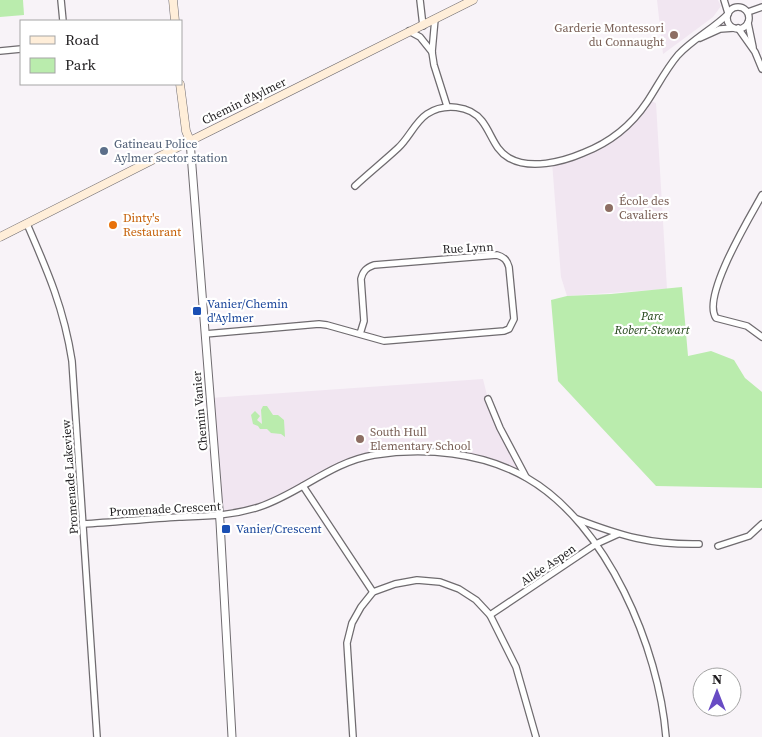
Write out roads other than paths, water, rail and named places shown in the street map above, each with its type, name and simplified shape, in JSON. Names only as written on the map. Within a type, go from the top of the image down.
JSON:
[{"type":"main road","points":[[173,0],[174,20]]},
{"type":"main road","name":"Chemin d'Aylmer","points":[[0,238],[190,140],[473,0]]},
{"type":"main road","name":"Chemin Vanier","points":[[180,85],[186,131],[190,140]]},
{"type":"street","points":[[61,0],[63,20]]},
{"type":"street","points":[[420,0],[423,26]]},
{"type":"street","points":[[724,0],[729,24],[737,28],[755,52]]},
{"type":"street","points":[[733,0],[739,7],[748,12]]},
{"type":"street","points":[[355,186],[398,148],[420,120],[428,113],[447,106],[459,108],[478,117],[500,150],[510,158],[518,161],[542,163],[573,157],[604,143],[628,125],[647,102],[675,60],[696,39],[728,14],[732,8],[739,7]]},
{"type":"street","points":[[748,12],[762,7]]},
{"type":"street","points":[[748,12],[748,23],[755,52],[762,69]]},
{"type":"street","points":[[435,19],[432,52],[434,65],[447,106]]},
{"type":"street","points":[[696,39],[720,29],[737,28],[748,23]]},
{"type":"street","points":[[409,31],[420,37],[432,52]]},
{"type":"street","points":[[0,51],[20,49]]},
{"type":"street","name":"Chemin Vanier","points":[[190,140],[219,516],[232,737]]},
{"type":"street","points":[[762,195],[721,272],[714,297],[713,314],[716,318],[723,321],[747,326],[762,336]]},
{"type":"street","name":"Promenade Lakeview","points":[[26,224],[57,294],[69,339],[77,425],[97,737]]},
{"type":"street","name":"Rue Lynn","points":[[205,334],[319,324],[384,341],[394,341],[504,331],[509,329],[514,319],[507,261],[497,255],[374,265],[367,268],[362,280],[364,321],[360,334]]},
{"type":"street","points":[[488,399],[500,428],[526,477]]},
{"type":"street","name":"Promenade Crescent","points":[[83,524],[219,516],[260,507],[351,461],[372,455],[412,451],[463,456],[483,461],[526,477],[539,486],[578,519],[612,568],[643,638],[660,692],[666,737]]},
{"type":"street","points":[[302,486],[373,592]]},
{"type":"street","points":[[578,519],[618,534],[649,541],[699,544]]},
{"type":"street","points":[[718,546],[749,536],[762,524]]},
{"type":"street","name":"Allée Aspen","points":[[490,615],[596,544],[618,534]]},
{"type":"street","points":[[354,737],[347,643],[352,623],[360,607],[373,592],[395,584],[417,580],[440,582],[459,590],[476,600],[490,615],[516,667],[536,737]]},
{"type":"place","name":"Garderie Montessori du Connaught","points":[[674,35]]},
{"type":"place","name":"Gatineau Police Aylmer sector station","points":[[104,151]]},
{"type":"place","name":"École des Cavaliers","points":[[609,208]]},
{"type":"place","name":"Dinty's Restaurant","points":[[113,225]]},
{"type":"place","name":"Vanier/Chemin d'Aylmer","points":[[197,311]]},
{"type":"place","name":"South Hull Elementary School","points":[[360,439]]},
{"type":"place","name":"Vanier/Crescent","points":[[226,529]]},
{"type":"park label","name":"Parc Robert-Stewart","points":[[652,323]]}]
